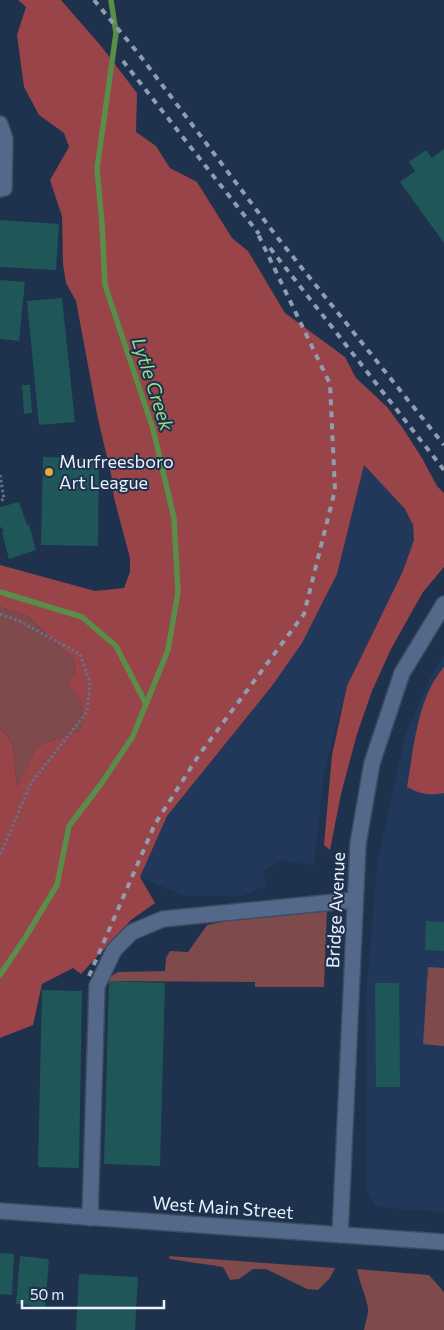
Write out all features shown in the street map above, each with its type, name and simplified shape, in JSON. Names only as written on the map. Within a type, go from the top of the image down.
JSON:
[{"type":"street","points":[[0,124],[5,139],[4,188],[0,189]]},
{"type":"street","name":"Bridge Avenue","points":[[340,1235],[358,844],[372,763],[402,674],[444,604]]},
{"type":"street","points":[[90,1218],[97,986],[114,950],[132,932],[163,919],[355,900]]},
{"type":"street","name":"West Main Street","points":[[0,1211],[444,1242]]},
{"type":"path","points":[[0,475],[4,499],[0,501]]},
{"type":"path","points":[[0,614],[21,622],[80,654],[90,684],[87,712],[31,783],[0,855]]},
{"type":"shaded area","points":[[18,0],[61,0],[101,46],[137,93],[136,132],[156,146],[170,168],[197,182],[232,238],[248,251],[285,313],[345,357],[356,378],[387,407],[422,458],[437,486],[444,493],[444,567],[423,592],[391,649],[372,691],[357,734],[341,794],[330,850],[324,845],[332,755],[347,686],[403,571],[414,540],[413,525],[405,509],[364,465],[337,574],[302,643],[272,686],[167,816],[140,877],[155,903],[131,920],[81,974],[73,968],[42,984],[33,1025],[0,1038],[0,727],[13,744],[17,787],[37,746],[81,730],[82,704],[67,683],[75,672],[73,659],[27,616],[0,607],[0,565],[95,591],[124,588],[130,572],[130,558],[114,498],[111,474],[98,419],[76,301],[66,283],[63,264],[62,216],[50,180],[69,147],[64,133],[39,115],[24,87],[17,35],[26,7]]},
{"type":"shaded area","points":[[364,465],[405,509],[413,525],[414,540],[403,571],[347,686],[324,774],[314,866],[283,860],[263,870],[267,885],[243,896],[184,896],[140,877],[167,816],[272,686],[322,604],[337,574]]},
{"type":"shaded area","points":[[0,607],[27,616],[73,659],[75,672],[67,683],[82,704],[81,730],[37,746],[17,788],[13,744],[0,727]]},
{"type":"shaded area","points":[[444,656],[444,1212],[376,1207],[367,1190],[367,987],[377,863],[405,736],[430,678]]},
{"type":"shaded area","points":[[444,667],[444,793],[425,794],[407,787],[422,708],[435,679]]},
{"type":"shaded area","points":[[327,910],[324,987],[255,987],[255,982],[109,981],[108,978],[118,972],[165,971],[166,958],[170,951],[188,952],[207,925],[232,920]]},
{"type":"shaded area","points":[[428,967],[444,968],[444,1046],[423,1044]]},
{"type":"shaded area","points":[[169,1256],[335,1268],[330,1278],[318,1290],[307,1289],[266,1269],[253,1269],[239,1279],[230,1280],[223,1267],[170,1259]]},
{"type":"shaded area","points":[[357,1269],[429,1275],[444,1292],[444,1330],[364,1330],[368,1309]]},
{"type":"building","points":[[444,149],[444,243],[400,182],[415,171],[409,162],[426,150],[432,158]]},
{"type":"building","points":[[0,220],[59,224],[56,270],[0,267]]},
{"type":"building","points":[[0,280],[25,282],[19,341],[0,339]]},
{"type":"building","points":[[62,298],[75,422],[39,425],[27,301]]},
{"type":"building","points":[[22,385],[30,385],[32,413],[24,414]]},
{"type":"building","points":[[43,457],[99,458],[98,546],[41,545]]},
{"type":"building","points":[[19,502],[27,525],[29,524],[36,550],[9,559],[2,533],[4,532],[2,527],[0,528],[0,507]]},
{"type":"building","points":[[426,921],[444,922],[444,951],[425,950]]},
{"type":"building","points":[[109,981],[165,983],[160,1166],[104,1164]]},
{"type":"building","points":[[375,983],[399,983],[400,1087],[376,1087]]},
{"type":"building","points":[[42,990],[82,991],[79,1168],[38,1167]]},
{"type":"building","points":[[0,1253],[14,1254],[12,1295],[0,1294]]},
{"type":"building","points":[[20,1256],[49,1259],[45,1307],[16,1304]]},
{"type":"building","points":[[79,1274],[138,1277],[135,1330],[76,1330]]},
{"type":"waterway","name":"Lytle Creek","points":[[0,975],[57,885],[69,826],[101,784],[133,736],[168,650],[178,592],[174,518],[153,429],[105,285],[97,169],[116,33],[111,0]]},
{"type":"waterway","points":[[0,592],[82,617],[116,646],[146,704]]},
{"type":"railway","points":[[94,0],[138,53],[277,237],[444,445]]},
{"type":"railway","points":[[123,61],[259,234]]},
{"type":"railway","points":[[89,976],[155,824],[199,755],[304,614],[335,490],[330,384],[256,230]]},
{"type":"railway","points":[[270,248],[444,470]]},
{"type":"place","name":"Murfreesboro Art League","points":[[49,472]]}]
